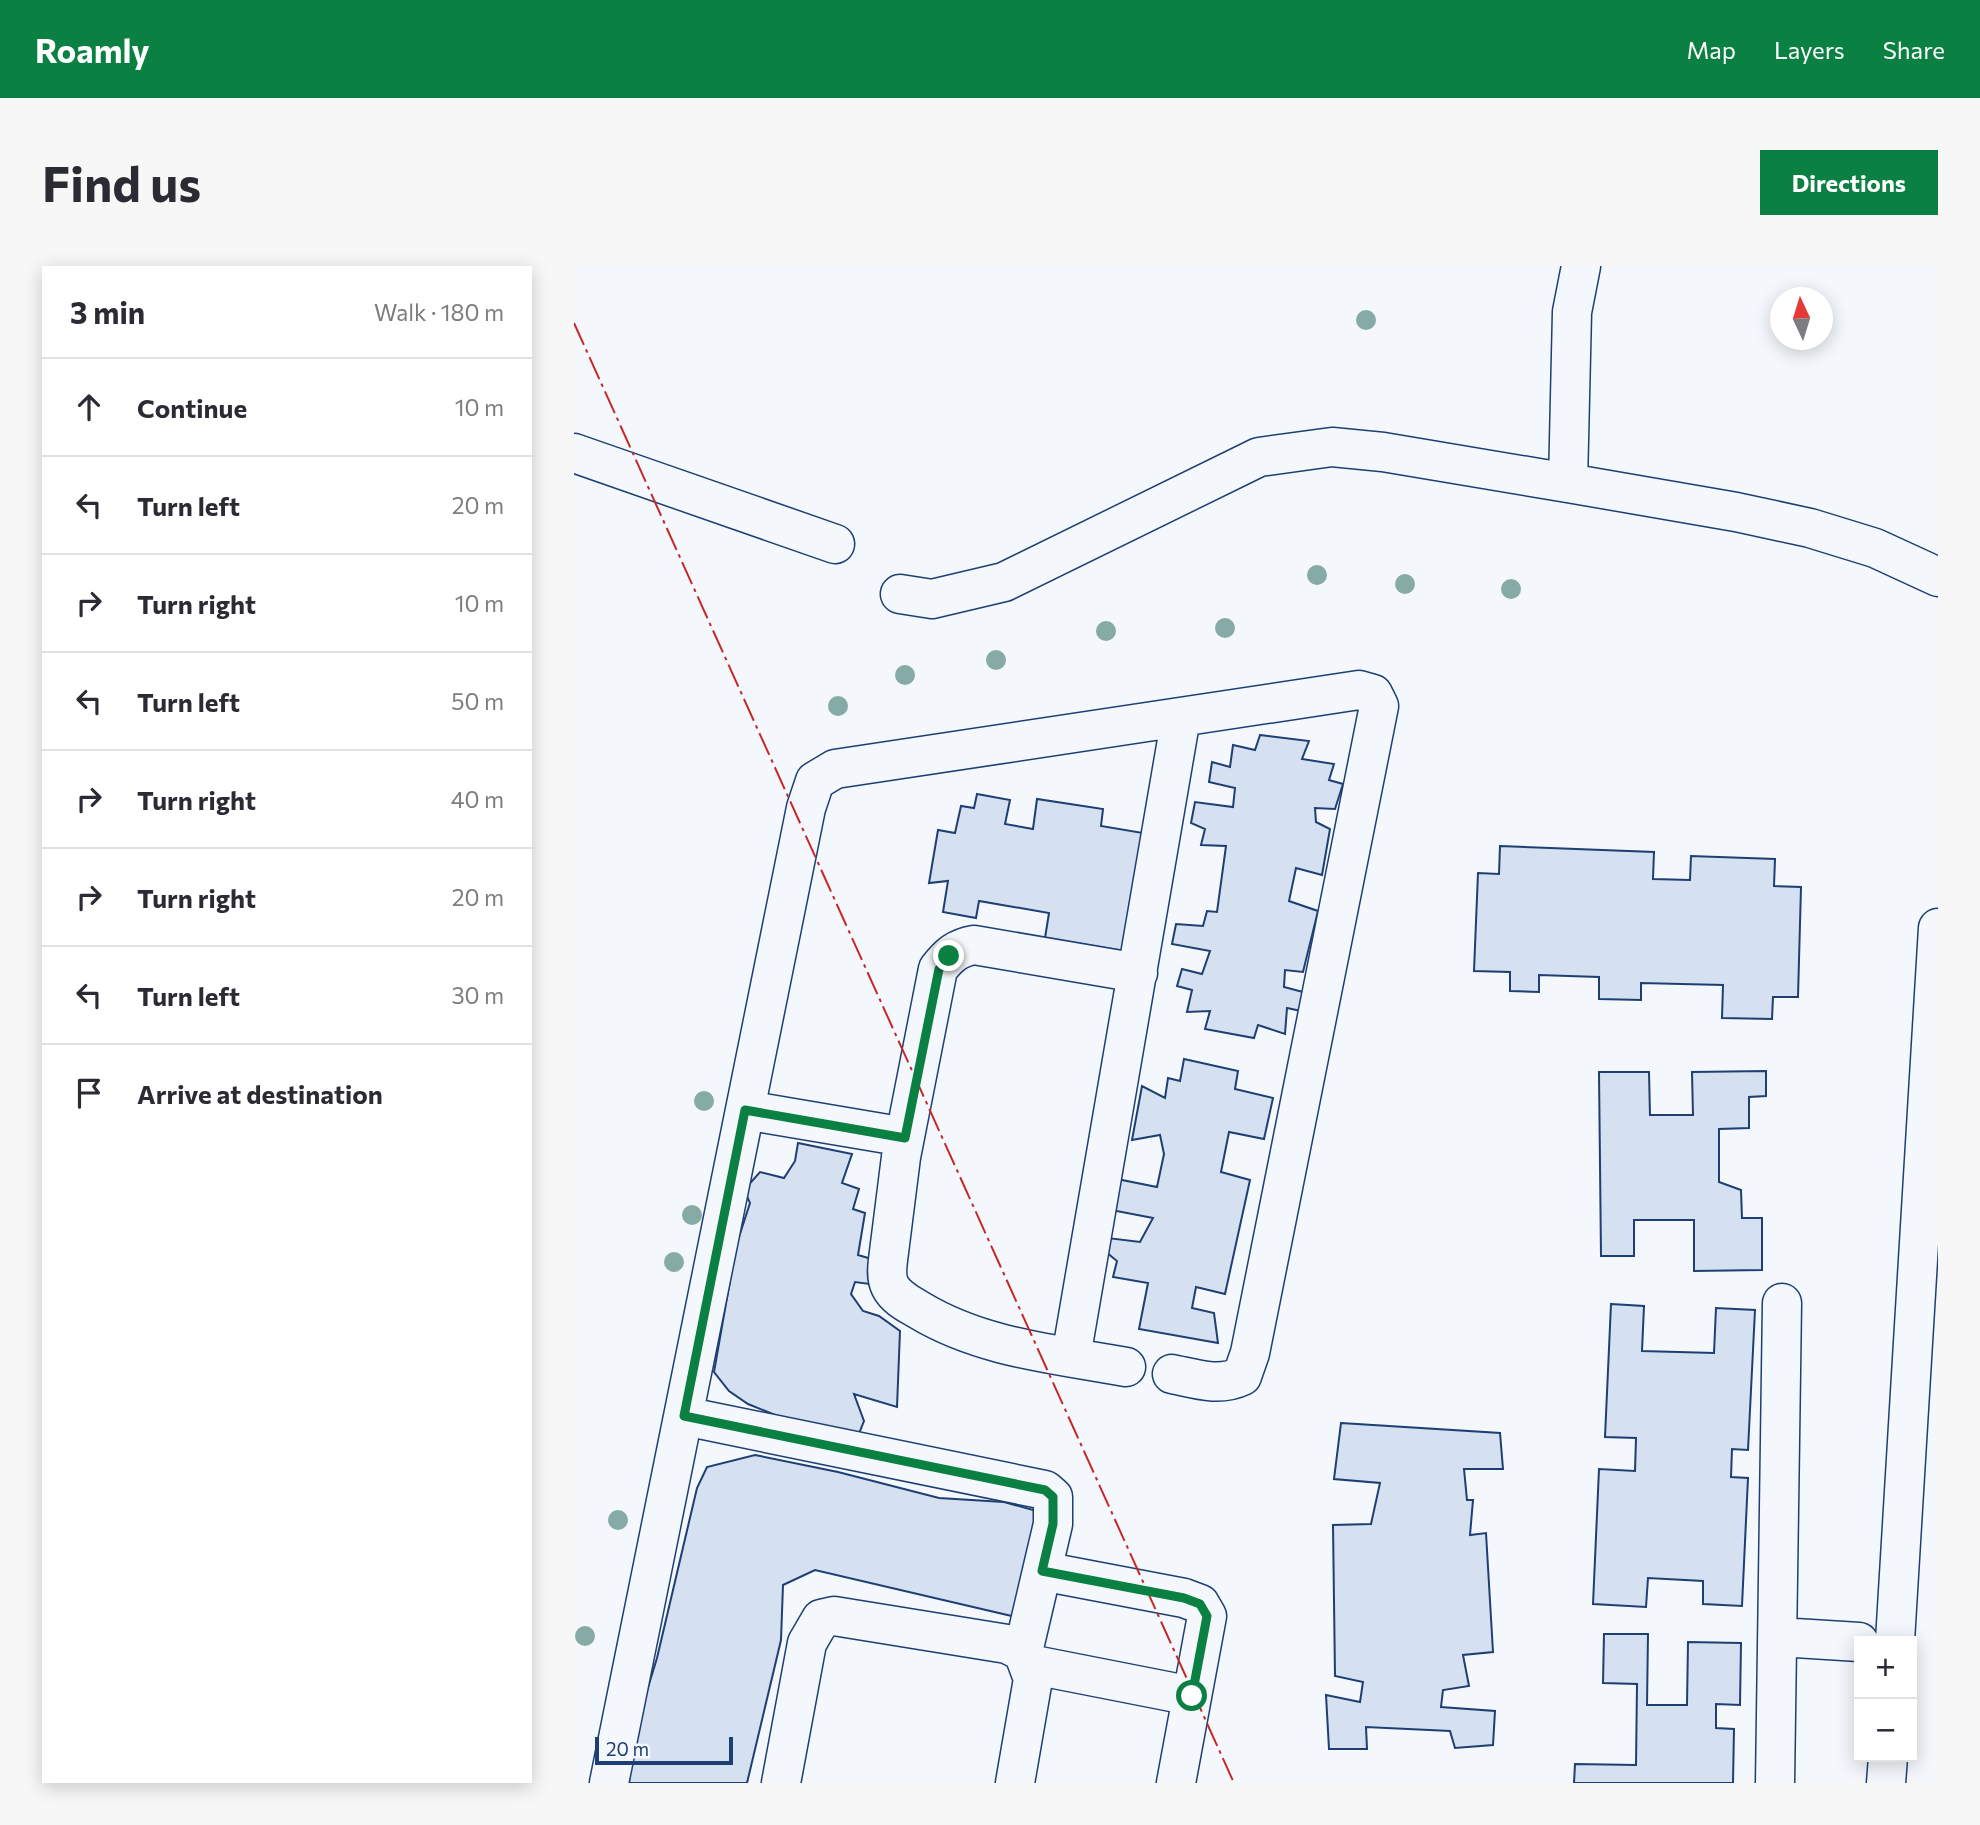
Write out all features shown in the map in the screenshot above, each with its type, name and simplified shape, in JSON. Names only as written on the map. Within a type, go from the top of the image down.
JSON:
[{"type":"street","points":[[1568,483],[1572,312],[1581,266]]},
{"type":"street","points":[[900,594],[932,599],[1004,582],[1259,457],[1332,447],[1383,452],[1810,527],[1875,548],[1938,577]]},
{"type":"street","points":[[574,453],[835,544]]},
{"type":"street","points":[[609,1783],[806,808],[815,781],[835,769],[1359,690],[1373,694],[1379,706],[1250,1353],[1242,1376],[1230,1382],[1217,1383],[1172,1374]]},
{"type":"street","points":[[1070,1357],[1181,717]]},
{"type":"street","points":[[1895,1636],[1938,928]]},
{"type":"street","points":[[1126,1367],[1002,1345],[976,1337],[943,1324],[898,1297],[890,1286],[887,1274],[905,1138],[939,969],[949,956],[961,947],[974,945],[1138,973]]},
{"type":"street","points":[[745,1110],[905,1138]]},
{"type":"street","points":[[1775,1783],[1782,1303]]},
{"type":"street","points":[[684,1416],[1045,1490],[1053,1497],[1054,1510],[1026,1658],[1033,1679],[1015,1783]]},
{"type":"street","points":[[1042,1571],[1184,1598],[1200,1604],[1207,1616],[1176,1783]]},
{"type":"street","points":[[780,1783],[807,1643],[821,1619],[834,1616],[1007,1644],[1026,1658],[1192,1696]]},
{"type":"street","points":[[1779,1637],[1854,1642]]},
{"type":"street","points":[[1886,1783],[1888,1762]]},
{"type":"building","points":[[1260,735],[1309,741],[1302,759],[1334,764],[1329,780],[1343,784],[1335,809],[1315,808],[1316,822],[1330,829],[1322,875],[1296,868],[1289,901],[1318,911],[1303,972],[1285,970],[1284,987],[1303,992],[1301,1011],[1287,1008],[1285,1034],[1258,1025],[1254,1038],[1205,1029],[1210,1011],[1187,1012],[1192,990],[1177,986],[1182,969],[1202,974],[1210,951],[1172,944],[1176,924],[1203,926],[1207,911],[1217,912],[1226,846],[1201,845],[1205,829],[1191,823],[1195,802],[1233,807],[1235,788],[1209,782],[1212,762],[1230,767],[1233,745],[1255,750]]},
{"type":"building","points":[[977,794],[1010,800],[1005,824],[1033,829],[1037,799],[1103,809],[1101,826],[1143,833],[1124,951],[1045,938],[1049,913],[979,901],[976,918],[943,912],[948,881],[929,883],[938,830],[955,833],[961,806],[974,808]]},
{"type":"building","points":[[1500,846],[1654,852],[1653,879],[1690,880],[1691,856],[1775,859],[1774,886],[1801,887],[1798,997],[1773,997],[1772,1019],[1722,1018],[1723,985],[1641,983],[1641,1000],[1599,999],[1599,977],[1539,975],[1539,992],[1510,991],[1510,972],[1474,971],[1478,873],[1499,874]]},
{"type":"building","points":[[1184,1059],[1238,1071],[1235,1089],[1273,1098],[1264,1139],[1229,1132],[1221,1172],[1250,1180],[1225,1294],[1196,1287],[1192,1308],[1214,1313],[1218,1343],[1139,1329],[1148,1283],[1113,1277],[1117,1261],[1106,1252],[1108,1238],[1140,1242],[1153,1218],[1106,1209],[1112,1178],[1157,1187],[1164,1154],[1160,1135],[1132,1140],[1142,1086],[1165,1098],[1168,1078],[1180,1081]]},
{"type":"building","points":[[1766,1071],[1766,1096],[1749,1097],[1749,1128],[1719,1129],[1719,1182],[1741,1190],[1742,1218],[1762,1218],[1762,1270],[1694,1271],[1694,1220],[1634,1220],[1634,1256],[1601,1256],[1599,1072],[1649,1072],[1650,1115],[1693,1115],[1692,1072]]},
{"type":"building","points":[[798,1143],[852,1154],[842,1183],[859,1189],[853,1209],[865,1213],[858,1255],[882,1262],[877,1285],[855,1282],[851,1294],[863,1311],[879,1316],[900,1331],[897,1407],[854,1394],[864,1421],[858,1436],[775,1415],[748,1404],[729,1391],[714,1372],[736,1246],[750,1203],[744,1190],[760,1172],[784,1178],[795,1161]]},
{"type":"building","points":[[1611,1304],[1644,1306],[1642,1351],[1714,1353],[1716,1308],[1755,1310],[1748,1450],[1732,1449],[1731,1477],[1748,1478],[1742,1606],[1703,1604],[1703,1581],[1648,1578],[1646,1607],[1593,1604],[1599,1469],[1635,1471],[1636,1438],[1605,1437]]},
{"type":"building","points":[[1341,1423],[1500,1433],[1503,1469],[1464,1469],[1467,1500],[1473,1500],[1470,1535],[1486,1533],[1493,1652],[1463,1655],[1469,1686],[1443,1690],[1441,1707],[1495,1711],[1493,1745],[1455,1748],[1450,1731],[1366,1727],[1367,1749],[1329,1749],[1326,1695],[1360,1702],[1363,1682],[1335,1676],[1333,1525],[1371,1524],[1380,1483],[1334,1479]]},
{"type":"building","points":[[755,1455],[838,1472],[939,1498],[1004,1502],[1044,1513],[1016,1617],[815,1570],[783,1585],[781,1640],[747,1783],[629,1783],[634,1733],[657,1658],[697,1488],[707,1467]]},
{"type":"building","points":[[1604,1634],[1648,1634],[1647,1705],[1687,1705],[1688,1642],[1741,1643],[1740,1705],[1716,1704],[1716,1728],[1734,1729],[1733,1783],[1574,1783],[1575,1764],[1636,1765],[1637,1684],[1603,1683]]},
{"type":"power","points":[[574,323],[1234,1783]]},
{"type":"route","points":[[949,956],[939,969],[905,1138],[745,1110],[684,1416],[1045,1490],[1053,1497],[1054,1510],[1042,1571],[1184,1598],[1200,1604],[1207,1616],[1192,1696]]}]
